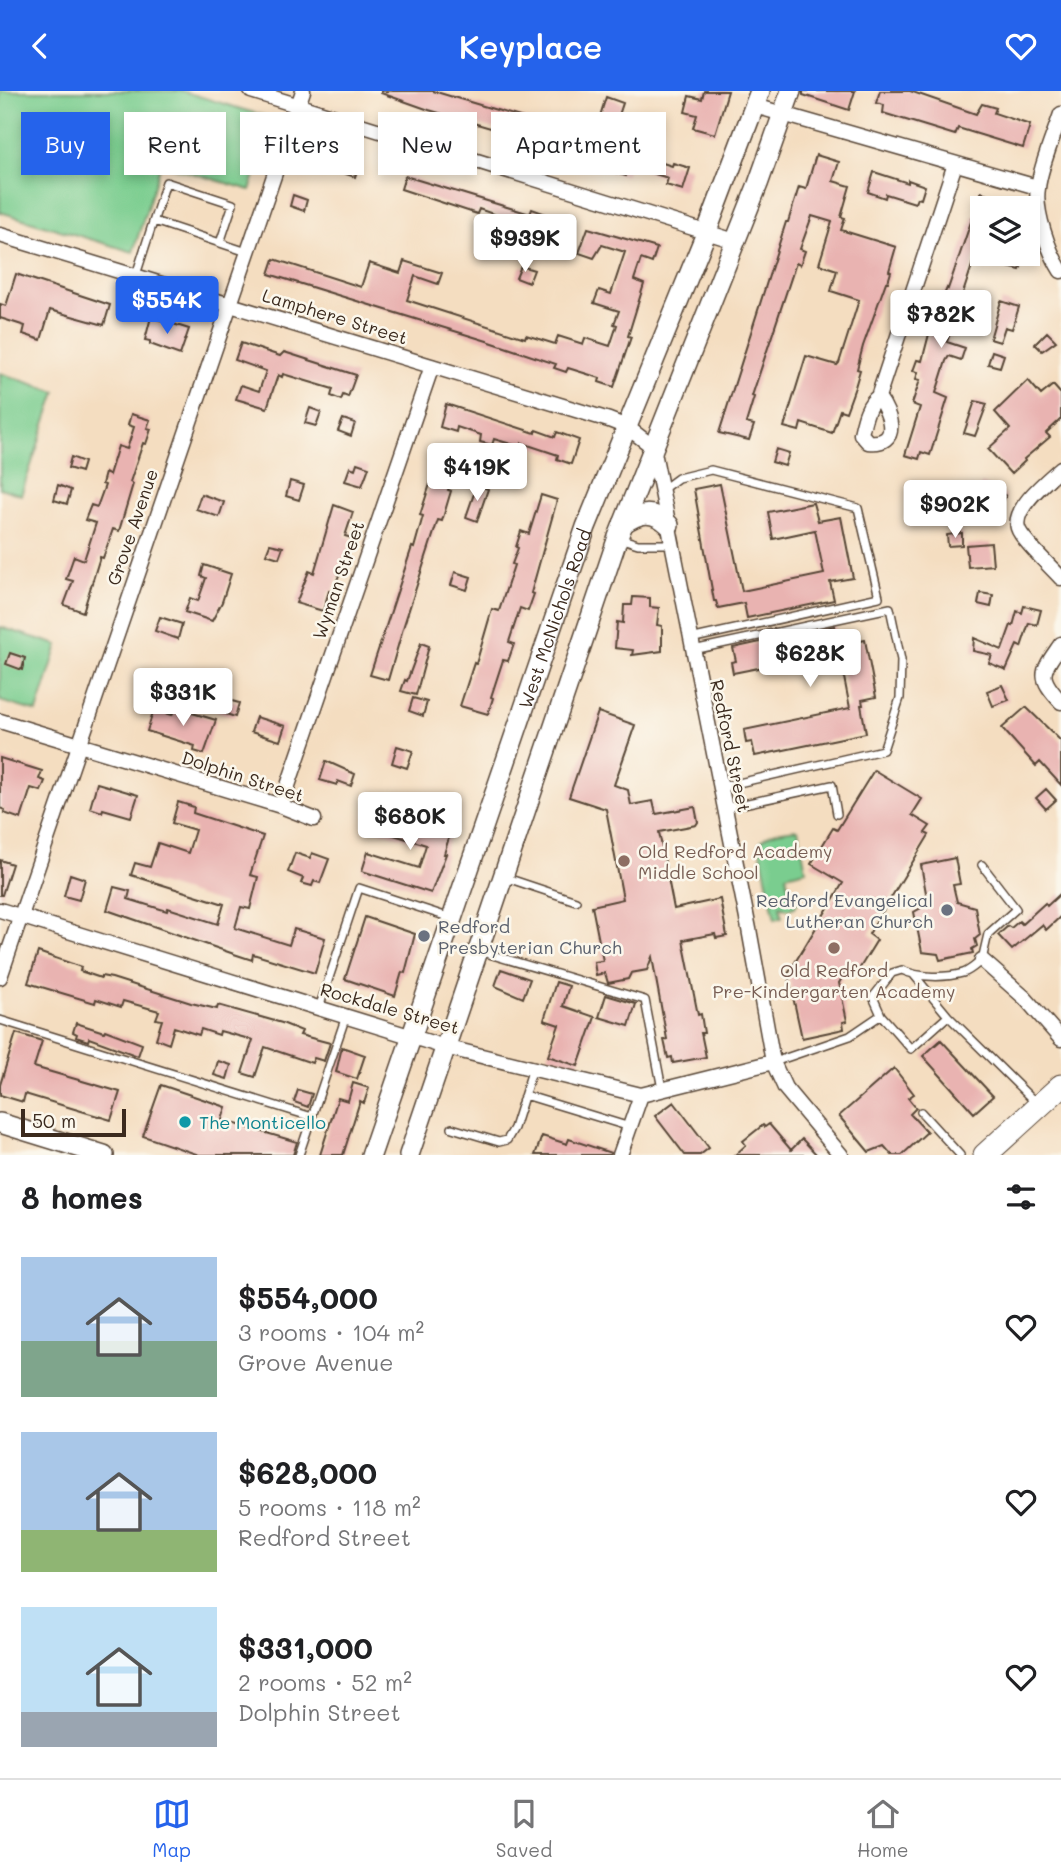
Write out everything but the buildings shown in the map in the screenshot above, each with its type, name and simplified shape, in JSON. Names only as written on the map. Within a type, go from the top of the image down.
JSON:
[{"type":"main road","name":"West McNichols Road","points":[[409,1155],[621,531],[791,91]]},
{"type":"main road","name":"West McNichols Road","points":[[371,1155],[586,527],[707,231],[758,98]]},
{"type":"main road","points":[[586,527],[621,531],[643,513],[657,516],[669,525]]},
{"type":"main road","points":[[568,579],[600,590]]},
{"type":"main road","points":[[425,994],[439,1005],[459,1006]]},
{"type":"main road","points":[[985,1155],[1051,1098]]},
{"type":"main road","points":[[0,1123],[104,1155]]},
{"type":"street","points":[[251,91],[300,98],[735,241]]},
{"type":"street","name":"Grove Avenue","points":[[0,977],[300,98]]},
{"type":"street","points":[[758,98],[783,114],[1038,187]]},
{"type":"street","points":[[1061,114],[1038,187],[1038,207],[1049,249],[1061,271]]},
{"type":"street","points":[[878,397],[955,164]]},
{"type":"street","name":"Lamphere Street","points":[[0,235],[627,427],[653,447]]},
{"type":"street","name":"Wyman Street","points":[[281,806],[432,366]]},
{"type":"street","name":"Redford Street","points":[[653,447],[773,1062],[785,1089],[837,1154]]},
{"type":"street","points":[[1061,468],[1025,504],[1017,521],[1020,533],[1061,578]]},
{"type":"street","points":[[1061,644],[1047,664],[1044,678],[1046,686],[1061,702]]},
{"type":"street","name":"Dolphin Street","points":[[0,721],[281,806],[314,819]]},
{"type":"street","name":"Rockdale Street","points":[[0,910],[445,1047],[640,1095],[773,1062]]},
{"type":"street","points":[[982,960],[1025,998],[1061,1039]]},
{"type":"street","points":[[620,1155],[640,1095]]},
{"type":"lane","points":[[136,275],[166,183],[233,204],[220,243]]},
{"type":"lane","points":[[154,221],[247,252]]},
{"type":"lane","points":[[663,489],[678,478],[711,470],[858,508],[879,597],[691,644]]},
{"type":"lane","points":[[621,531],[638,544],[674,544]]},
{"type":"lane","points":[[691,644],[890,608],[901,660],[900,698],[883,750],[720,787]]},
{"type":"lane","points":[[724,808],[832,785],[837,814]]},
{"type":"lane","points":[[948,1016],[911,1049],[881,1015],[873,997],[892,973],[902,970],[914,975],[965,972],[982,960],[988,934],[1016,909],[982,865]]},
{"type":"lane","points":[[503,877],[576,901]]},
{"type":"lane","points":[[319,1008],[359,888],[452,919]]},
{"type":"lane","points":[[478,951],[645,1000],[662,1090]]},
{"type":"lane","points":[[914,975],[948,1016],[1051,1098]]},
{"type":"lane","points":[[773,1062],[850,1036],[881,1015]]},
{"type":"lane","points":[[299,1155],[346,1016]]},
{"type":"lane","points":[[0,1020],[312,1117]]},
{"type":"lane","points":[[452,1128],[499,1142],[507,1140],[514,1128],[533,1068]]},
{"type":"lane","points":[[525,1095],[630,1127]]},
{"type":"lane","points":[[921,1112],[960,1155]]},
{"type":"green space","points":[[0,91],[182,91],[251,112],[240,112],[240,175],[255,175],[250,190],[199,175],[226,175],[226,112],[124,112],[124,175],[158,175],[133,252],[0,212]]},
{"type":"green space","points":[[0,373],[56,392],[21,495],[0,488]]},
{"type":"green space","points":[[0,627],[58,645],[37,712],[0,701]]},
{"type":"green space","points":[[798,829],[806,870],[786,875],[789,890],[797,893],[799,899],[795,907],[788,909],[780,906],[782,917],[775,919],[759,844],[772,834]]},
{"type":"place","name":"Old Redford Academy Middle School","points":[[624,861]]},
{"type":"place","name":"Redford Evangelical Lutheran Church","points":[[947,910]]},
{"type":"place","name":"Redford Presbyterian Church","points":[[424,936]]},
{"type":"place","name":"Old Redford Pre-Kindergarten Academy","points":[[834,948]]},
{"type":"place","name":"The Monticello","points":[[185,1122]]}]
